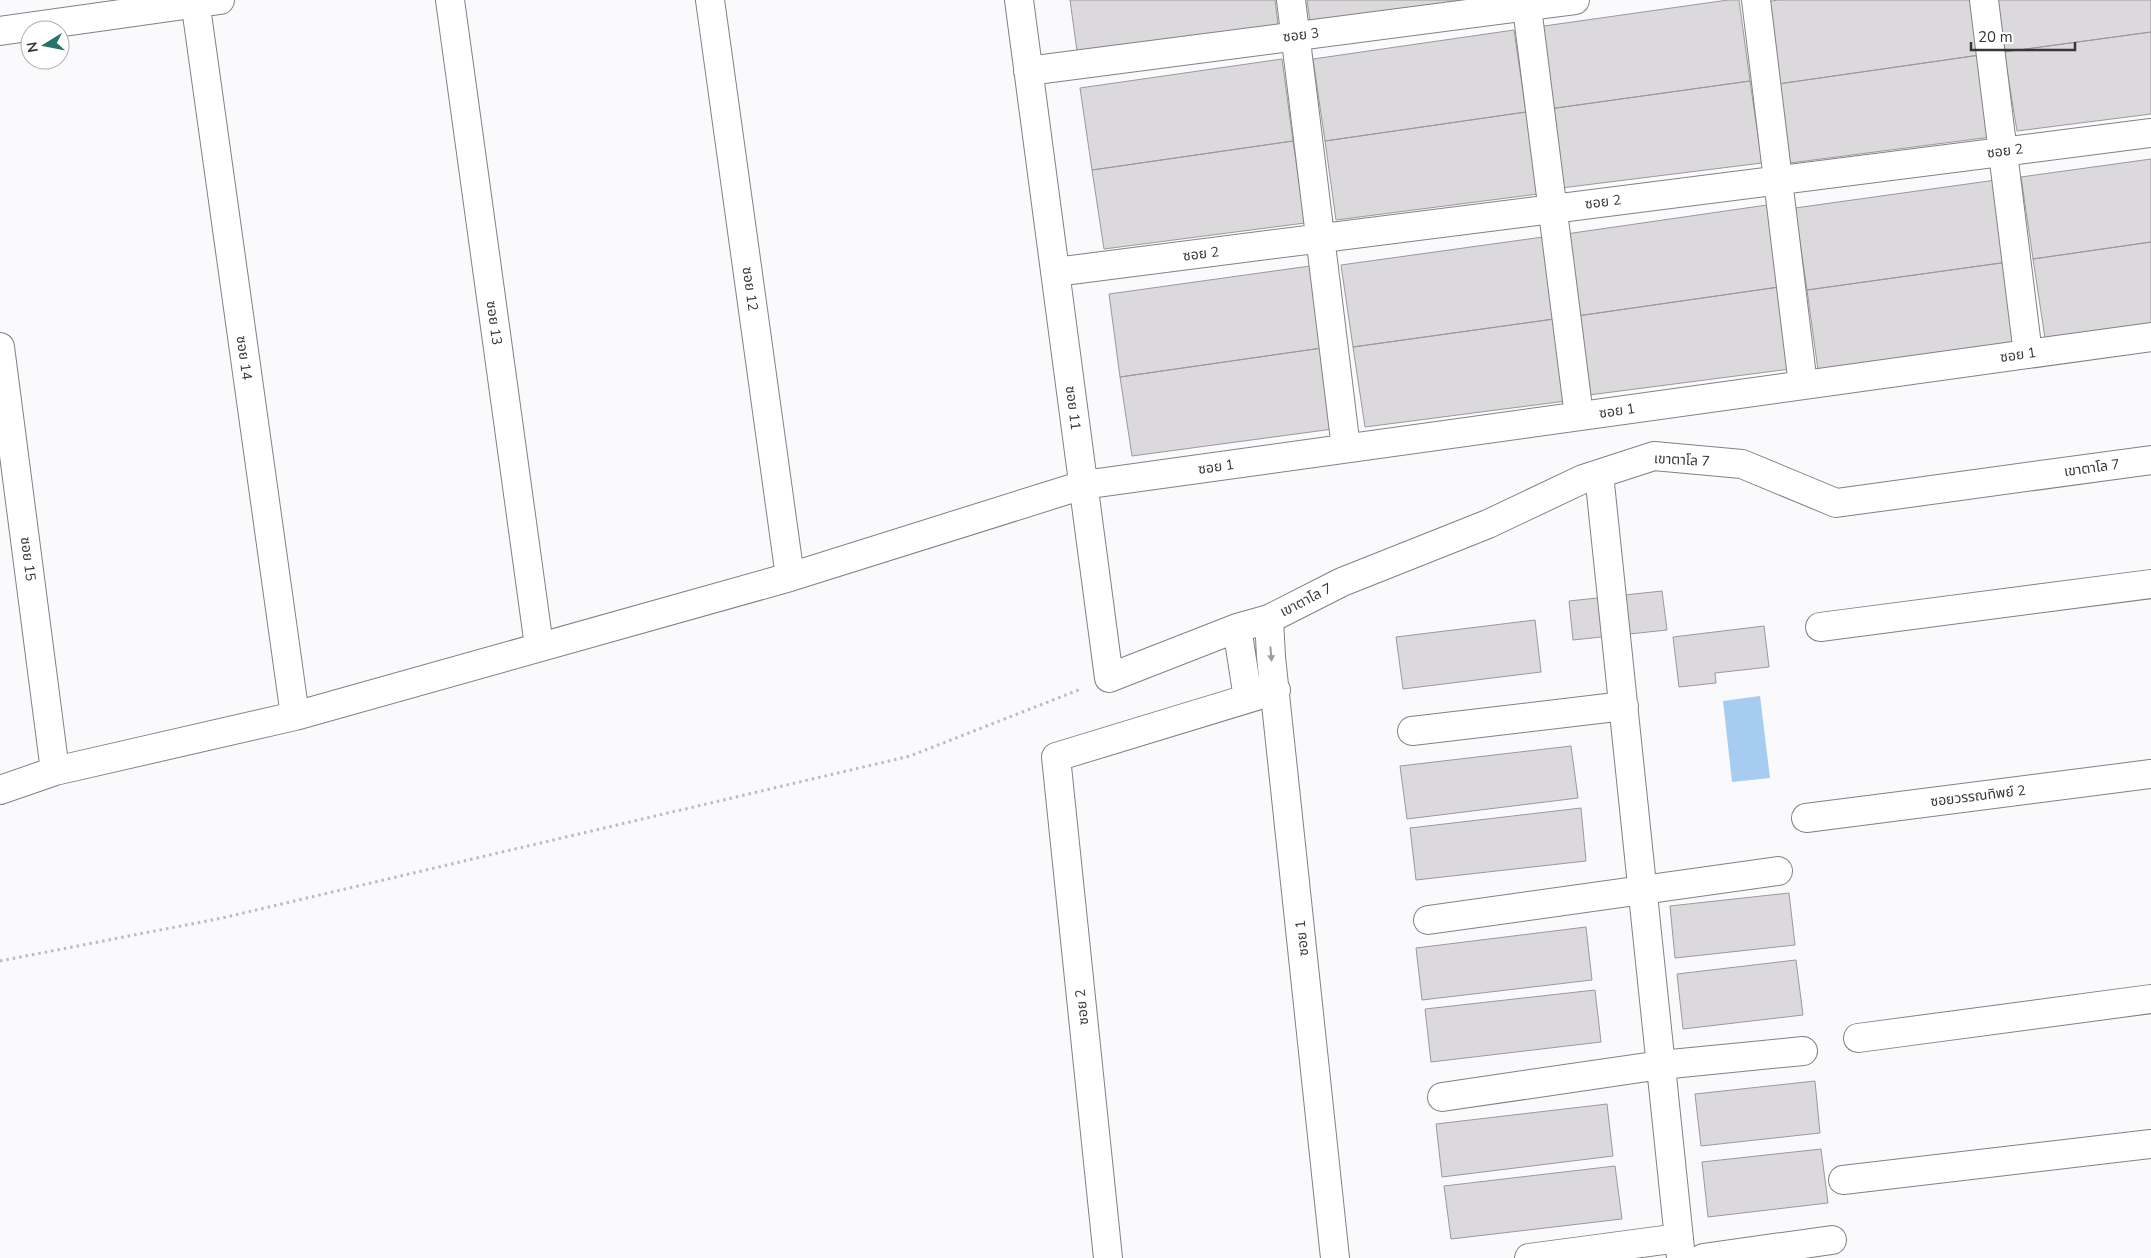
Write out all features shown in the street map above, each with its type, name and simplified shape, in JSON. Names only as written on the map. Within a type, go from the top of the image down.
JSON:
[{"type":"street","name":"ซอย 13","points":[[450,0],[539,646]]},
{"type":"street","name":"ซอย 12","points":[[710,0],[790,577]]},
{"type":"street","name":"ซอย 11","points":[[1019,0],[1109,678]]},
{"type":"street","points":[[1291,0],[1346,448]]},
{"type":"street","name":"ซอย 3","points":[[1028,71],[1526,3],[1575,0]]},
{"type":"street","points":[[1756,0],[1804,385]]},
{"type":"street","points":[[1984,0],[2028,354]]},
{"type":"street","points":[[0,31],[203,1]]},
{"type":"street","name":"ซอย 14","points":[[203,1],[295,716]]},
{"type":"street","points":[[1526,3],[1579,416]]},
{"type":"street","name":"ซอย 2","points":[[1055,272],[2151,132]]},
{"type":"street","name":"ซอย 1","points":[[0,790],[55,771],[295,716],[790,577],[1083,485],[2151,337]]},
{"type":"street","name":"ซอย 15","points":[[0,347],[55,771]]},
{"type":"street","name":"เขาตาโล 7","points":[[1237,628],[1269,619],[1342,582],[1488,524],[1599,474],[1654,456],[1742,464],[1836,503],[2151,460]]},
{"type":"street","points":[[1529,1258],[1680,1248],[1599,474]]},
{"type":"street","points":[[1820,627],[2151,584]]},
{"type":"street","name":"ซอย 1","points":[[1269,619],[1271,657],[1335,1258]]},
{"type":"street","points":[[1109,678],[1237,628],[1248,698],[1276,690]]},
{"type":"street","name":"ซอย 2","points":[[1108,1258],[1056,757],[1248,698]]},
{"type":"street","points":[[1412,731],[1624,706]]},
{"type":"street","name":"ซอยวรรณทิพย์ 2","points":[[1806,818],[2151,774]]},
{"type":"street","points":[[1428,920],[1778,871]]},
{"type":"street","points":[[1858,1038],[2151,1000]]},
{"type":"street","points":[[1442,1097],[1661,1065],[1803,1051]]},
{"type":"street","points":[[1843,1180],[2151,1144]]},
{"type":"street","points":[[1703,1258],[1832,1240]]},
{"type":"path","points":[[0,961],[222,918],[910,756],[1109,678]]},
{"type":"water","points":[[1760,696],[1770,778],[1732,782],[1723,701]]},
{"type":"building","points":[[1070,0],[1275,0],[1278,25],[1077,51]]},
{"type":"building","points":[[1307,0],[1483,0],[1310,22]]},
{"type":"building","points":[[1739,0],[1750,81],[1549,109],[1537,27]]},
{"type":"building","points":[[1778,0],[1972,0],[1980,55],[1778,84],[1766,2]]},
{"type":"building","points":[[1997,0],[2151,0],[2151,32],[2004,52]]},
{"type":"building","points":[[1514,30],[1526,112],[1325,141],[1313,59]]},
{"type":"building","points":[[2151,32],[2151,114],[2017,131],[2004,52]]},
{"type":"building","points":[[1980,55],[1991,137],[1790,163],[1778,84]]},
{"type":"building","points":[[1282,59],[1293,141],[1092,170],[1080,88]]},
{"type":"building","points":[[1750,81],[1762,163],[1561,188],[1549,109]]},
{"type":"building","points":[[1526,112],[1538,194],[1336,220],[1325,141]]},
{"type":"building","points":[[1293,141],[1305,223],[1104,249],[1092,170]]},
{"type":"building","points":[[2151,159],[2151,242],[2033,259],[2021,177]]},
{"type":"building","points":[[1996,180],[2008,262],[1807,290],[1795,208]]},
{"type":"building","points":[[1767,205],[1779,287],[1577,316],[1566,234]]},
{"type":"building","points":[[1543,237],[1554,319],[1353,347],[1341,265]]},
{"type":"building","points":[[2151,242],[2151,325],[2045,338],[2033,259]]},
{"type":"building","points":[[2008,262],[2020,344],[1818,370],[1807,290]]},
{"type":"building","points":[[1310,266],[1322,348],[1120,377],[1109,294]]},
{"type":"building","points":[[1779,287],[1790,369],[1589,395],[1577,316]]},
{"type":"building","points":[[1554,319],[1566,401],[1365,427],[1353,347]]},
{"type":"building","points":[[1322,348],[1333,429],[1132,456],[1120,377]]},
{"type":"building","points":[[1662,591],[1667,630],[1573,640],[1569,601]]},
{"type":"building","points":[[1535,620],[1541,672],[1403,689],[1396,637]]},
{"type":"building","points":[[1764,626],[1769,667],[1715,673],[1716,683],[1679,687],[1673,637]]},
{"type":"building","points":[[1571,746],[1578,798],[1407,819],[1400,766]]},
{"type":"building","points":[[1581,808],[1586,861],[1416,880],[1410,828]]},
{"type":"building","points":[[1789,893],[1795,945],[1675,958],[1670,906]]},
{"type":"building","points":[[1586,927],[1592,980],[1422,1000],[1416,948]]},
{"type":"building","points":[[1796,960],[1803,1015],[1683,1029],[1677,974]]},
{"type":"building","points":[[1595,990],[1601,1042],[1431,1062],[1425,1009]]},
{"type":"building","points":[[1815,1081],[1820,1133],[1701,1146],[1695,1094]]},
{"type":"building","points":[[1607,1104],[1613,1156],[1442,1177],[1436,1124]]},
{"type":"building","points":[[1821,1149],[1828,1203],[1708,1217],[1702,1162]]},
{"type":"building","points":[[1615,1166],[1622,1219],[1451,1239],[1444,1186]]}]
